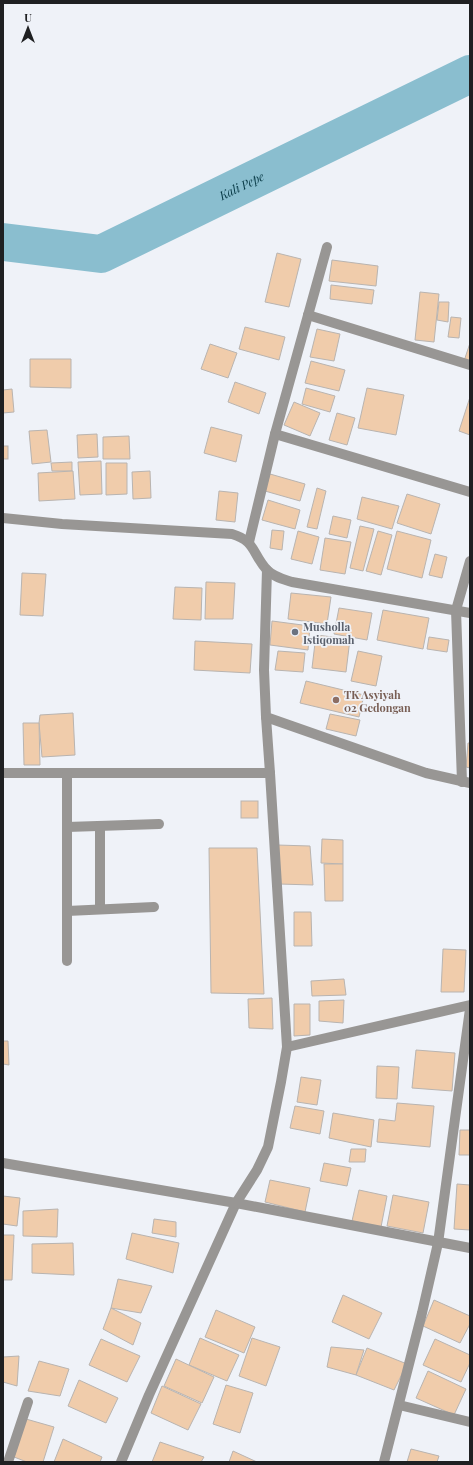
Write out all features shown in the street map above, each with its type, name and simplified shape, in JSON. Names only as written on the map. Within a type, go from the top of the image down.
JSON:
[{"type":"street","points":[[249,542],[275,434],[327,247]]},
{"type":"street","points":[[308,315],[470,365]]},
{"type":"street","points":[[275,434],[470,492]]},
{"type":"street","points":[[3,518],[62,524],[232,534],[242,537],[249,542],[267,570],[276,577],[292,582],[470,612]]},
{"type":"street","points":[[266,717],[426,772],[466,782],[456,610],[470,561]]},
{"type":"street","points":[[121,1462],[148,1396],[236,1203],[257,1170],[268,1147],[287,1047],[264,670],[267,570]]},
{"type":"street","points":[[3,773],[67,774],[270,772]]},
{"type":"street","points":[[67,774],[67,961]]},
{"type":"street","points":[[67,827],[159,824]]},
{"type":"street","points":[[100,826],[100,909]]},
{"type":"street","points":[[67,911],[154,907]]},
{"type":"street","points":[[287,1047],[470,1005]]},
{"type":"street","points":[[384,1462],[422,1313],[438,1243],[470,1009]]},
{"type":"street","points":[[3,1163],[236,1203],[470,1248]]},
{"type":"street","points":[[8,1462],[28,1402]]},
{"type":"street","points":[[398,1404],[470,1422]]},
{"type":"building","points":[[277,253],[301,259],[289,307],[265,302]]},
{"type":"building","points":[[332,260],[378,266],[376,286],[329,281]]},
{"type":"building","points":[[331,285],[374,290],[372,304],[330,299]]},
{"type":"building","points":[[420,292],[439,294],[434,342],[415,340]]},
{"type":"building","points":[[439,302],[449,302],[448,322],[437,320]]},
{"type":"building","points":[[451,317],[461,318],[459,338],[448,337]]},
{"type":"building","points":[[245,327],[285,337],[279,360],[239,349]]},
{"type":"building","points":[[317,329],[340,334],[334,361],[310,357]]},
{"type":"building","points":[[470,343],[470,363],[464,361]]},
{"type":"building","points":[[210,344],[237,353],[228,378],[201,369]]},
{"type":"building","points":[[30,359],[71,359],[71,388],[30,387]]},
{"type":"building","points":[[311,361],[345,370],[339,391],[305,383]]},
{"type":"building","points":[[235,382],[266,393],[259,414],[228,402]]},
{"type":"building","points":[[306,388],[335,396],[330,412],[302,404]]},
{"type":"building","points":[[367,388],[404,395],[396,435],[358,428]]},
{"type":"building","points":[[12,389],[14,412],[3,413],[3,390]]},
{"type":"building","points":[[470,397],[470,435],[459,431]]},
{"type":"building","points":[[294,402],[320,413],[310,436],[284,425]]},
{"type":"building","points":[[337,413],[355,418],[347,445],[329,440]]},
{"type":"building","points":[[211,427],[242,435],[236,462],[204,453]]},
{"type":"building","points":[[47,430],[51,462],[32,464],[29,431]]},
{"type":"building","points":[[97,434],[98,457],[78,458],[77,435]]},
{"type":"building","points":[[129,436],[130,459],[103,459],[103,437]]},
{"type":"building","points":[[3,446],[8,446],[8,459],[3,459]]},
{"type":"building","points":[[101,461],[102,494],[80,495],[78,462]]},
{"type":"building","points":[[72,462],[72,471],[52,471],[51,463]]},
{"type":"building","points":[[106,463],[127,463],[127,494],[106,495]]},
{"type":"building","points":[[73,471],[75,499],[39,501],[38,473]]},
{"type":"building","points":[[150,471],[151,498],[133,499],[132,472]]},
{"type":"building","points":[[270,474],[305,484],[300,501],[265,491]]},
{"type":"building","points":[[317,488],[326,491],[317,529],[307,527]]},
{"type":"building","points":[[219,491],[238,493],[235,522],[216,520]]},
{"type":"building","points":[[407,494],[440,504],[431,534],[397,523]]},
{"type":"building","points":[[362,497],[399,506],[392,529],[357,519]]},
{"type":"building","points":[[268,500],[300,510],[295,529],[262,520]]},
{"type":"building","points":[[333,516],[351,520],[347,538],[329,534]]},
{"type":"building","points":[[360,526],[374,529],[363,571],[350,568]]},
{"type":"building","points":[[272,530],[284,531],[282,550],[270,548]]},
{"type":"building","points":[[298,531],[319,537],[312,564],[291,559]]},
{"type":"building","points":[[378,531],[392,535],[381,575],[366,571]]},
{"type":"building","points":[[397,531],[431,540],[422,578],[387,569]]},
{"type":"building","points":[[325,538],[351,542],[345,574],[320,570]]},
{"type":"building","points":[[435,554],[447,557],[442,578],[429,575]]},
{"type":"building","points":[[22,573],[46,574],[43,616],[20,615]]},
{"type":"building","points":[[206,582],[235,583],[233,619],[205,619]]},
{"type":"building","points":[[175,587],[202,588],[201,620],[173,619]]},
{"type":"building","points":[[291,593],[331,597],[327,624],[288,619]]},
{"type":"building","points":[[339,608],[372,613],[367,640],[334,634]]},
{"type":"building","points":[[383,610],[429,618],[423,649],[377,640]]},
{"type":"building","points":[[272,621],[310,626],[308,650],[270,645]]},
{"type":"building","points":[[316,635],[350,639],[346,672],[312,668]]},
{"type":"building","points":[[429,637],[449,640],[447,652],[427,649]]},
{"type":"building","points":[[195,641],[252,644],[250,673],[194,670]]},
{"type":"building","points":[[278,651],[305,653],[303,672],[275,670]]},
{"type":"building","points":[[358,651],[382,656],[376,686],[351,681]]},
{"type":"building","points":[[306,681],[364,695],[359,717],[300,703]]},
{"type":"building","points":[[73,713],[75,755],[42,757],[39,723],[40,715]]},
{"type":"building","points":[[330,714],[360,720],[356,736],[326,729]]},
{"type":"building","points":[[23,723],[39,723],[40,765],[24,765]]},
{"type":"building","points":[[468,743],[470,743],[470,768],[466,767]]},
{"type":"building","points":[[241,801],[258,801],[258,818],[241,818]]},
{"type":"building","points":[[322,839],[343,840],[343,864],[321,863]]},
{"type":"building","points":[[277,845],[310,846],[313,885],[279,884]]},
{"type":"building","points":[[209,848],[257,848],[264,994],[211,993]]},
{"type":"building","points":[[324,864],[343,864],[343,901],[325,901]]},
{"type":"building","points":[[294,912],[311,912],[312,946],[294,946]]},
{"type":"building","points":[[443,949],[466,950],[464,992],[441,992]]},
{"type":"building","points":[[344,979],[346,995],[312,996],[311,981]]},
{"type":"building","points":[[272,998],[273,1029],[249,1028],[248,999]]},
{"type":"building","points":[[344,1000],[343,1023],[319,1021],[319,1001]]},
{"type":"building","points":[[294,1004],[310,1004],[310,1035],[294,1036]]},
{"type":"building","points":[[3,1041],[8,1041],[9,1065],[3,1064]]},
{"type":"building","points":[[416,1050],[455,1053],[452,1091],[412,1088]]},
{"type":"building","points":[[377,1066],[399,1067],[397,1099],[376,1098]]},
{"type":"building","points":[[301,1077],[321,1080],[317,1105],[297,1102]]},
{"type":"building","points":[[397,1103],[434,1106],[430,1147],[377,1142],[379,1119],[395,1121]]},
{"type":"building","points":[[295,1106],[324,1111],[320,1134],[290,1128]]},
{"type":"building","points":[[333,1113],[374,1120],[371,1147],[329,1138]]},
{"type":"building","points":[[460,1130],[470,1130],[470,1155],[459,1155]]},
{"type":"building","points":[[351,1149],[366,1149],[365,1162],[349,1162]]},
{"type":"building","points":[[324,1163],[351,1168],[347,1186],[320,1181]]},
{"type":"building","points":[[270,1180],[310,1188],[305,1212],[265,1202]]},
{"type":"building","points":[[457,1184],[470,1185],[470,1230],[454,1229]]},
{"type":"building","points":[[359,1190],[387,1196],[381,1227],[352,1221]]},
{"type":"building","points":[[393,1195],[429,1202],[423,1233],[387,1226]]},
{"type":"building","points":[[3,1196],[20,1198],[17,1226],[3,1224]]},
{"type":"building","points":[[58,1209],[57,1237],[23,1236],[23,1211]]},
{"type":"building","points":[[154,1219],[176,1222],[176,1237],[152,1233]]},
{"type":"building","points":[[132,1233],[179,1243],[173,1273],[126,1259]]},
{"type":"building","points":[[3,1235],[14,1235],[12,1280],[3,1280]]},
{"type":"building","points":[[73,1243],[74,1275],[32,1273],[32,1244]]},
{"type":"building","points":[[118,1279],[152,1286],[141,1313],[111,1308]]},
{"type":"building","points":[[343,1295],[382,1313],[369,1339],[332,1322]]},
{"type":"building","points":[[434,1300],[470,1316],[470,1324],[460,1343],[423,1326]]},
{"type":"building","points":[[111,1308],[141,1323],[133,1345],[103,1329]]},
{"type":"building","points":[[216,1310],[255,1327],[244,1353],[205,1337]]},
{"type":"building","points":[[200,1338],[239,1355],[227,1381],[189,1365]]},
{"type":"building","points":[[252,1338],[280,1347],[266,1386],[239,1376]]},
{"type":"building","points":[[101,1339],[140,1356],[127,1382],[89,1365]]},
{"type":"building","points":[[435,1339],[470,1355],[470,1363],[461,1382],[423,1365]]},
{"type":"building","points":[[331,1347],[364,1350],[356,1375],[327,1367]]},
{"type":"building","points":[[367,1348],[407,1364],[394,1390],[356,1375]]},
{"type":"building","points":[[19,1356],[17,1386],[3,1382],[3,1357]]},
{"type":"building","points":[[176,1359],[214,1377],[202,1403],[164,1386]]},
{"type":"building","points":[[39,1361],[69,1369],[60,1396],[28,1391]]},
{"type":"building","points":[[428,1371],[466,1389],[454,1415],[416,1398]]},
{"type":"building","points":[[79,1380],[118,1398],[106,1423],[68,1406]]},
{"type":"building","points":[[226,1385],[253,1393],[240,1433],[213,1424]]},
{"type":"building","points":[[162,1386],[201,1404],[188,1430],[151,1413]]},
{"type":"building","points":[[26,1419],[54,1427],[43,1462],[27,1462],[14,1457]]},
{"type":"building","points":[[63,1439],[102,1457],[100,1462],[54,1462]]},
{"type":"building","points":[[160,1442],[204,1457],[201,1462],[152,1462]]},
{"type":"building","points":[[411,1449],[439,1456],[437,1462],[407,1462]]},
{"type":"building","points":[[233,1451],[257,1462],[229,1462]]},
{"type":"waterway","name":"Kali Pepe","points":[[3,242],[101,254],[470,74]]},
{"type":"place","name":"Musholla Istiqomah","points":[[295,632]]},
{"type":"place","name":"TK Asyiyah 02 Gedongan","points":[[336,700]]}]
